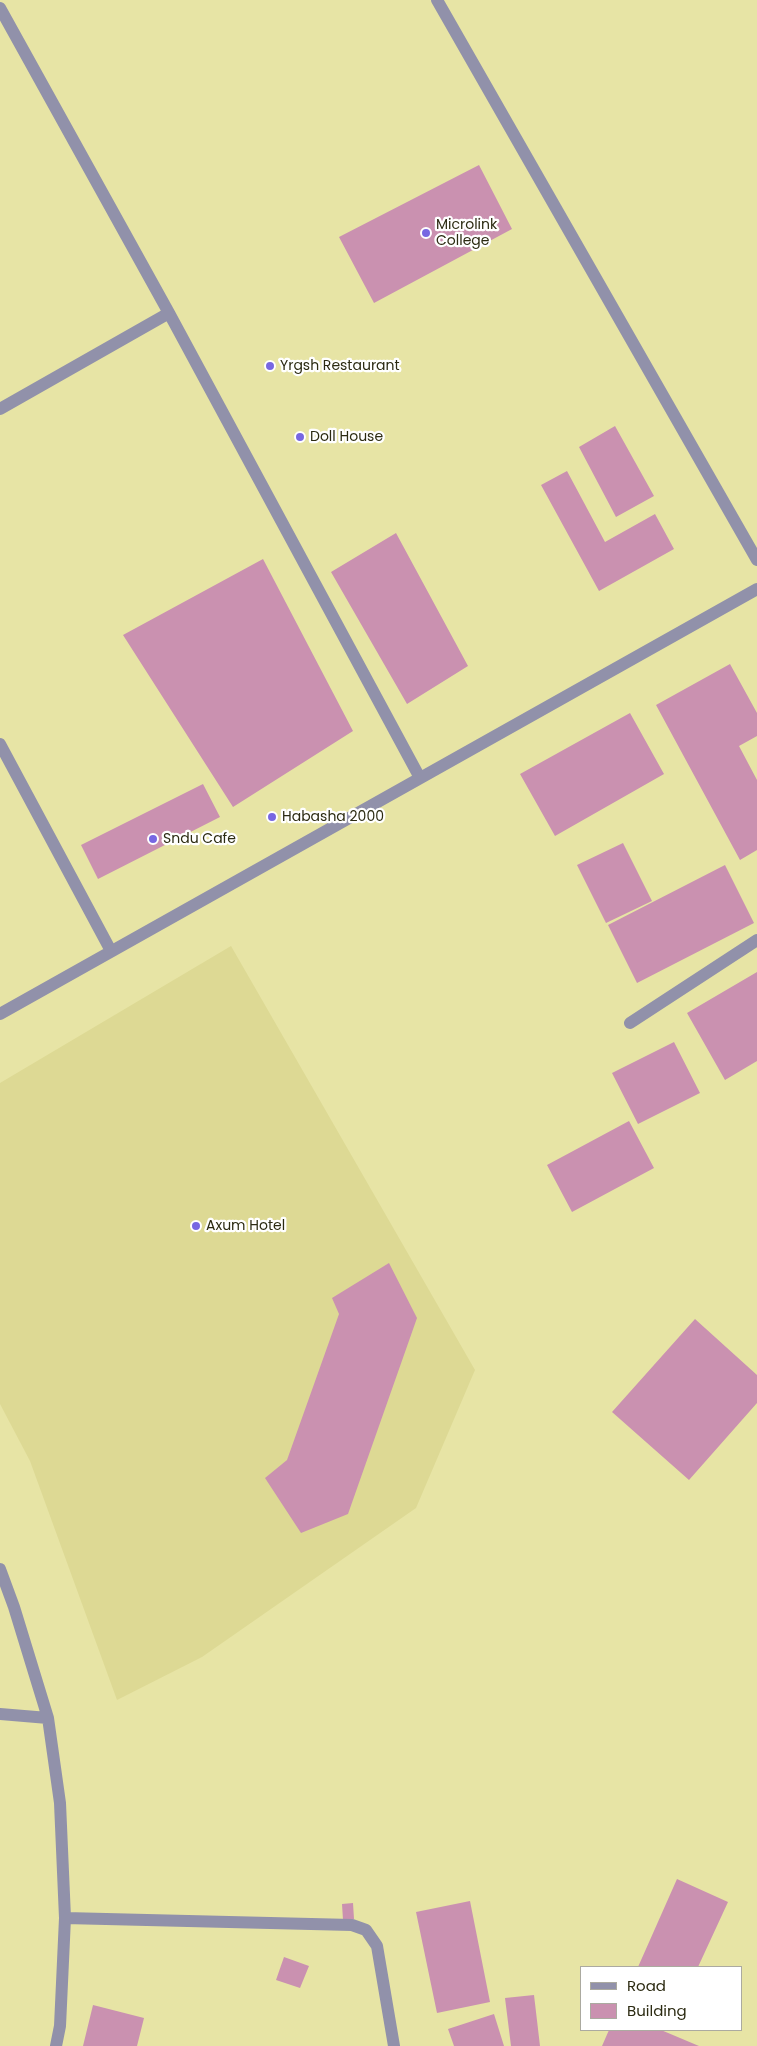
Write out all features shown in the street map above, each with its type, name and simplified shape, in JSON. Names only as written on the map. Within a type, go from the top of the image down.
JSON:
[{"type":"street","points":[[437,0],[757,560]]},
{"type":"street","points":[[0,8],[169,313],[420,778]]},
{"type":"street","points":[[0,409],[169,313]]},
{"type":"street","points":[[0,1014],[757,589]]},
{"type":"street","points":[[0,744],[111,950]]},
{"type":"street","points":[[630,1022],[757,940]]},
{"type":"street","points":[[0,1569],[14,1607],[48,1718],[60,1803],[65,1918],[60,2026],[56,2046]]},
{"type":"street","points":[[0,1714],[48,1718]]},
{"type":"street","points":[[65,1918],[352,1926],[366,1930],[376,1946],[394,2046]]},
{"type":"shaded area","name":"Axum Hotel","points":[[231,946],[475,1370],[416,1508],[202,1657],[117,1700],[30,1461],[0,1404],[0,1083]]},
{"type":"building","name":"Microlink College","points":[[479,165],[512,229],[374,303],[339,237]]},
{"type":"building","points":[[615,426],[654,496],[616,517],[579,447]]},
{"type":"building","points":[[567,471],[605,542],[655,514],[674,549],[599,591],[541,485]]},
{"type":"building","points":[[396,533],[468,666],[407,704],[331,572]]},
{"type":"building","points":[[263,559],[353,731],[233,807],[123,635]]},
{"type":"building","points":[[730,664],[757,713],[757,736],[739,746],[757,780],[757,850],[740,860],[656,705]]},
{"type":"building","points":[[630,713],[664,774],[555,836],[520,774]]},
{"type":"building","points":[[203,784],[220,817],[98,879],[81,845]]},
{"type":"building","points":[[623,843],[652,901],[606,923],[577,865]]},
{"type":"building","points":[[725,865],[754,923],[637,983],[608,925]]},
{"type":"building","points":[[757,972],[757,1061],[725,1080],[687,1013]]},
{"type":"building","points":[[674,1042],[700,1093],[638,1124],[612,1073]]},
{"type":"building","points":[[629,1121],[654,1168],[572,1212],[547,1165]]},
{"type":"building","points":[[389,1263],[417,1318],[348,1514],[301,1533],[265,1478],[287,1460],[339,1314],[332,1298]]},
{"type":"building","points":[[695,1319],[757,1375],[757,1403],[689,1480],[612,1412]]},
{"type":"building","points":[[677,1879],[728,1902],[698,1966],[638,1966]]},
{"type":"building","points":[[470,1901],[490,2002],[437,2013],[416,1912]]},
{"type":"building","points":[[353,1903],[354,1919],[343,1920],[342,1904]]},
{"type":"building","points":[[284,1957],[309,1966],[300,1988],[276,1980]]},
{"type":"building","points":[[534,1995],[540,2046],[511,2046],[505,1998]]},
{"type":"building","points":[[93,2005],[144,2018],[137,2046],[83,2046]]},
{"type":"building","points":[[494,2014],[504,2046],[454,2046],[448,2029]]},
{"type":"building","points":[[609,2031],[663,2031],[699,2046],[602,2046]]},
{"type":"place","name":"Microlink College","points":[[426,233]]},
{"type":"place","name":"Yrgsh Restaurant","points":[[270,366]]},
{"type":"place","name":"Doll House","points":[[300,437]]},
{"type":"place","name":"Habasha 2000","points":[[272,817]]},
{"type":"place","name":"Sndu Cafe","points":[[153,839]]},
{"type":"place","name":"Axum Hotel","points":[[196,1226]]}]
